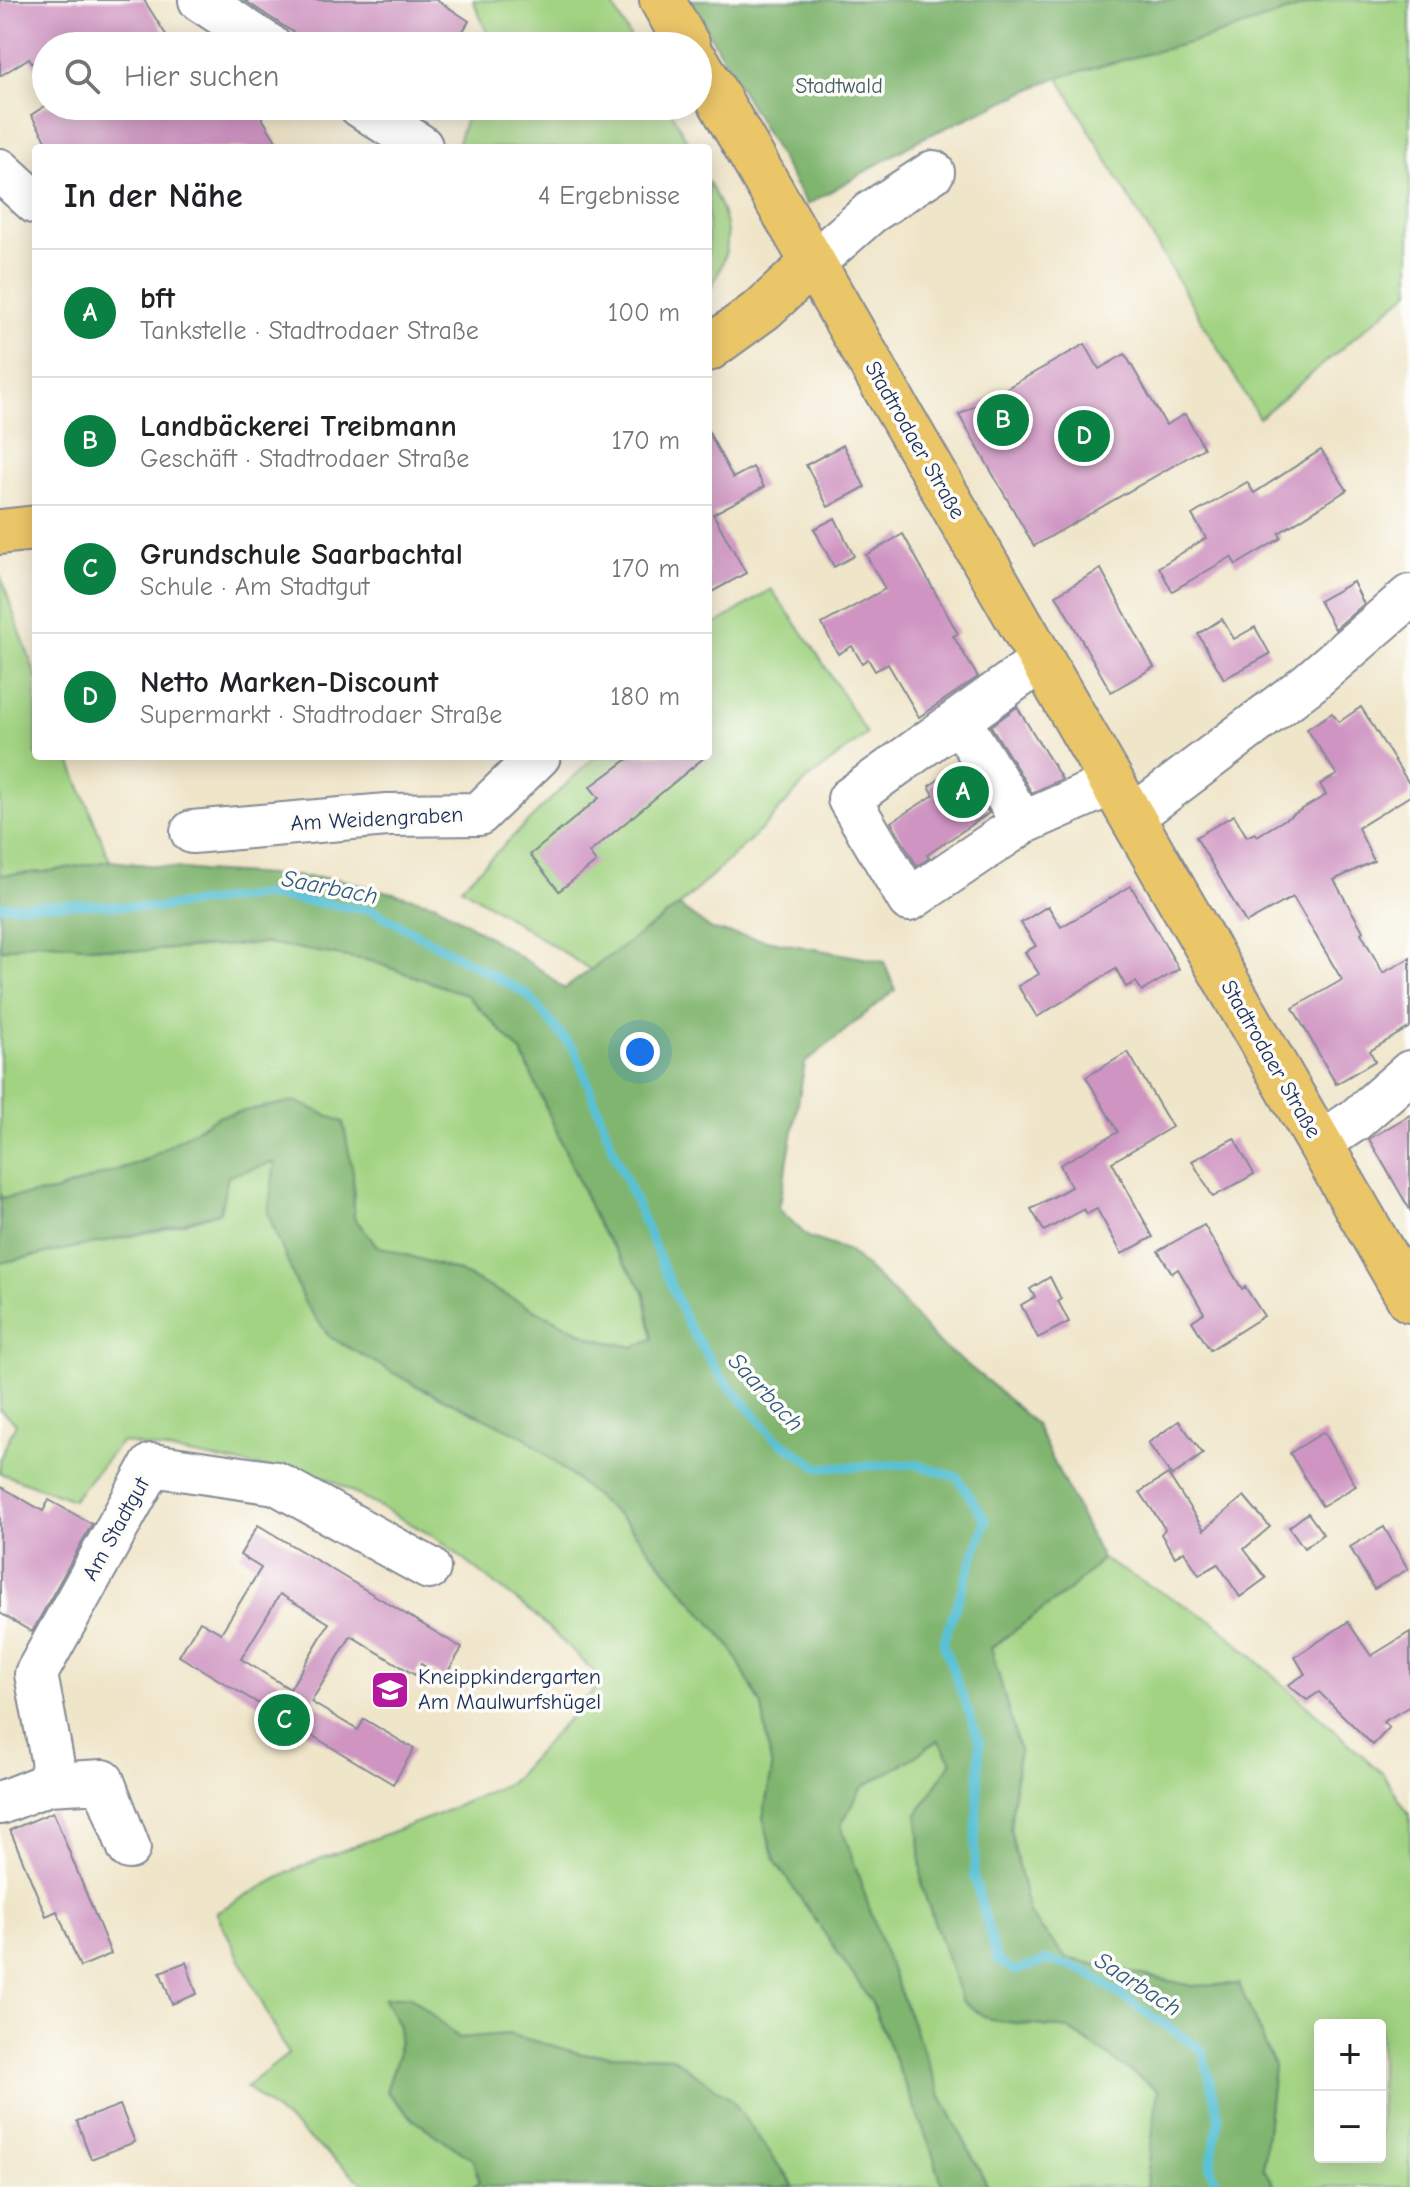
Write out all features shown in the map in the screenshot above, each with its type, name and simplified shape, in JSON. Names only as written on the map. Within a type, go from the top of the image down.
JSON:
[{"type":"main road","points":[[662,0],[680,32]]},
{"type":"main road","name":"Stadtrodaer Straße","points":[[712,87],[1410,1300]]},
{"type":"main road","points":[[712,346],[763,309],[813,263]]},
{"type":"main road","points":[[0,532],[32,528]]},
{"type":"street","points":[[200,0],[249,32]]},
{"type":"street","points":[[381,120],[418,144]]},
{"type":"street","points":[[0,170],[32,199]]},
{"type":"street","points":[[813,263],[870,213],[933,172]]},
{"type":"street","points":[[1042,660],[849,799],[909,900],[1023,823],[1122,800],[1309,683],[1410,596]]},
{"type":"street","points":[[959,720],[1023,823]]},
{"type":"street","name":"Am Weidengraben","points":[[192,832],[387,815],[479,814],[535,760]]},
{"type":"street","points":[[1320,1143],[1355,1120],[1410,1072]]},
{"type":"street","name":"Am Stadtgut","points":[[48,1784],[53,1765],[36,1674],[152,1465],[276,1483],[429,1568]]},
{"type":"street","points":[[0,1803],[48,1784],[103,1781],[129,1848]]},
{"type":"green space","points":[[473,0],[610,0],[627,32],[487,32]]},
{"type":"green space","name":"Stadtwald","points":[[690,0],[1323,0],[1207,38],[1058,77],[923,138],[807,205],[712,39],[712,32],[708,32]]},
{"type":"green space","points":[[1323,0],[1410,0],[1410,291],[1259,418],[1058,77],[1207,38]]},
{"type":"green space","points":[[465,120],[676,120],[689,144],[457,144]]},
{"type":"green space","points":[[712,189],[722,212],[727,237],[726,250],[712,285]]},
{"type":"green space","points":[[0,575],[32,665],[32,760],[70,760],[110,861],[44,872],[0,875]]},
{"type":"green space","points":[[771,589],[813,647],[867,734],[806,781],[763,828],[679,906],[591,970],[461,887],[591,760],[712,760],[712,626]]},
{"type":"green space","points":[[110,861],[202,871],[338,879],[436,904],[541,970],[564,989],[679,906],[712,930],[884,962],[895,990],[805,1063],[779,1209],[808,1237],[849,1251],[897,1296],[937,1342],[990,1383],[1035,1424],[1102,1559],[1072,1588],[991,1648],[1019,1749],[1010,1829],[1029,1914],[1066,1958],[1192,1986],[1239,1984],[1274,2066],[1263,2168],[1275,2187],[1146,2187],[1158,2090],[1069,2029],[990,2020],[962,2001],[922,1887],[918,1813],[952,1761],[938,1740],[861,1788],[841,1825],[884,1951],[940,2094],[988,2187],[943,2187],[930,2146],[871,2001],[775,1861],[763,1818],[772,1770],[762,1706],[730,1646],[627,1523],[525,1437],[415,1385],[330,1337],[304,1302],[268,1214],[275,1162],[228,1176],[220,1212],[163,1229],[0,1263],[0,1198],[54,1192],[145,1160],[219,1116],[295,1101],[343,1122],[353,1172],[354,1218],[377,1246],[457,1271],[594,1339],[634,1347],[653,1339],[644,1291],[599,1227],[522,1053],[467,995],[371,961],[267,943],[140,951],[37,942],[0,950],[0,875],[44,872]]},
{"type":"green space","points":[[37,942],[140,951],[267,943],[371,961],[467,995],[522,1053],[599,1227],[644,1291],[653,1339],[634,1347],[594,1339],[457,1271],[377,1246],[354,1218],[353,1172],[219,1116],[145,1160],[54,1192],[0,1198],[0,950]]},
{"type":"green space","points":[[275,1161],[415,1385],[525,1437],[627,1523],[730,1646],[762,1706],[772,1770],[763,1818],[775,1861],[871,2001],[930,2146],[943,2187],[794,2187],[786,2173],[672,2057],[582,2054],[508,2034],[459,2038],[410,1996],[384,1999],[399,2026],[398,2056],[386,2091],[413,2119],[473,2160],[479,2183],[474,2187],[368,2187],[246,2087],[288,2054],[216,1912],[299,1867],[439,1814],[511,1782],[603,1680],[535,1615],[435,1537],[329,1479],[121,1442],[73,1500],[0,1473],[0,1458],[16,1423],[0,1410],[0,1263],[163,1229],[219,1212],[228,1176]]},
{"type":"green space","points":[[1102,1559],[1213,1621],[1383,1774],[1410,1816],[1410,2187],[1275,2187],[1263,2168],[1274,2066],[1239,1984],[1192,1986],[1066,1958],[1029,1914],[1010,1829],[1019,1749],[991,1648],[1072,1588]]},
{"type":"green space","points":[[938,1740],[952,1761],[918,1813],[922,1887],[962,2001],[990,2020],[1069,2029],[1159,2090],[1146,2187],[988,2187],[940,2094],[884,1951],[841,1825],[861,1788]]},
{"type":"green space","points":[[410,1996],[459,2038],[508,2034],[582,2054],[672,2057],[732,2100],[794,2187],[474,2187],[479,2182],[473,2160],[413,2119],[386,2091],[398,2056],[399,2026],[383,1998]]},
{"type":"building","points":[[0,0],[144,0],[164,32],[32,32],[32,63],[29,58],[0,76]]},
{"type":"building","points":[[244,0],[437,0],[469,21],[462,32],[293,32]]},
{"type":"building","points":[[34,120],[263,120],[278,144],[49,144]]},
{"type":"building","points":[[1085,344],[1099,369],[1125,354],[1166,425],[1185,414],[1204,448],[1034,546],[959,415]]},
{"type":"building","points":[[712,439],[733,478],[753,467],[764,487],[713,514],[746,573],[712,592]]},
{"type":"building","points":[[843,445],[865,487],[828,507],[806,465]]},
{"type":"building","points":[[1321,450],[1347,490],[1279,533],[1281,538],[1236,565],[1231,557],[1172,591],[1159,567],[1206,538],[1192,515],[1247,482],[1254,493]]},
{"type":"building","points":[[835,518],[854,556],[834,567],[814,529]]},
{"type":"building","points":[[903,534],[958,634],[953,636],[978,677],[919,717],[888,664],[875,671],[868,659],[862,663],[852,646],[838,654],[822,624],[885,589],[866,555]]},
{"type":"building","points":[[1101,569],[1154,667],[1111,692],[1056,595]]},
{"type":"building","points":[[1353,582],[1364,604],[1335,629],[1319,601]]},
{"type":"building","points":[[1222,619],[1234,639],[1255,627],[1270,654],[1224,679],[1198,634]]},
{"type":"building","points":[[1017,707],[1062,779],[1032,793],[991,726]]},
{"type":"building","points":[[1361,707],[1410,785],[1410,796],[1358,828],[1374,861],[1334,880],[1383,973],[1410,958],[1410,1027],[1370,1051],[1375,1061],[1336,1084],[1293,1008],[1342,980],[1293,897],[1246,923],[1196,837],[1234,815],[1247,837],[1255,833],[1257,836],[1326,795],[1320,784],[1337,775],[1307,729],[1332,713],[1339,722]]},
{"type":"building","points":[[627,760],[701,760],[589,853],[596,862],[559,891],[530,855],[599,798],[590,787]]},
{"type":"building","points":[[959,766],[989,813],[927,855],[929,858],[917,866],[891,822],[934,795],[929,786]]},
{"type":"building","points":[[1131,886],[1179,969],[1142,991],[1136,982],[1126,987],[1116,969],[1037,1017],[1018,986],[1039,974],[1025,952],[1036,946],[1021,923],[1048,906],[1061,927]]},
{"type":"building","points":[[1128,1052],[1172,1127],[1112,1162],[1153,1237],[1122,1254],[1097,1209],[1087,1214],[1084,1209],[1044,1231],[1031,1209],[1071,1187],[1060,1165],[1118,1132],[1086,1077]]},
{"type":"building","points":[[1410,1115],[1410,1210],[1369,1139]]},
{"type":"building","points":[[1234,1138],[1254,1174],[1213,1197],[1192,1161]]},
{"type":"building","points":[[1204,1225],[1242,1289],[1245,1287],[1264,1316],[1210,1350],[1192,1321],[1204,1313],[1178,1269],[1172,1273],[1158,1251]]},
{"type":"building","points":[[1050,1277],[1069,1322],[1038,1338],[1021,1305],[1035,1297],[1030,1289]]},
{"type":"building","points":[[1179,1421],[1203,1454],[1172,1476],[1148,1443]]},
{"type":"building","points":[[1324,1432],[1356,1486],[1322,1506],[1290,1453]]},
{"type":"building","points":[[1168,1474],[1204,1530],[1244,1496],[1270,1527],[1244,1549],[1266,1578],[1240,1597],[1218,1564],[1199,1575],[1184,1551],[1175,1557],[1161,1534],[1165,1529],[1140,1492]]},
{"type":"building","points":[[0,1486],[43,1511],[49,1500],[92,1524],[32,1632],[0,1613]]},
{"type":"building","points":[[1308,1513],[1323,1534],[1304,1548],[1289,1527]]},
{"type":"building","points":[[258,1525],[462,1648],[444,1678],[421,1664],[415,1675],[351,1636],[311,1702],[358,1730],[364,1719],[414,1749],[393,1784],[179,1656],[200,1621],[221,1633],[261,1568],[240,1555]],"holes":[[[280,1594],[329,1623],[290,1689],[241,1659]]]},
{"type":"building","points":[[1384,1527],[1408,1569],[1374,1589],[1350,1547]]},
{"type":"building","points":[[1348,1622],[1371,1656],[1410,1632],[1410,1706],[1383,1722],[1389,1728],[1373,1745],[1319,1692],[1307,1700],[1288,1685],[1305,1674],[1295,1657]]},
{"type":"building","points":[[53,1812],[111,1954],[80,1967],[57,1911],[46,1916],[10,1830]]},
{"type":"building","points":[[186,1962],[197,1994],[172,2004],[160,1972]]},
{"type":"building","points":[[120,2105],[135,2142],[91,2159],[77,2121]]},
{"type":"waterway","name":"Saarbach","points":[[0,906],[84,904],[155,908],[262,895],[372,910],[527,994],[576,1052],[615,1154],[688,1325],[718,1373],[774,1437],[819,1468],[915,1464],[957,1477],[986,1521],[943,1643],[980,1743],[974,1876],[997,1960],[1015,1971],[1048,1960],[1085,1971],[1202,2050],[1219,2117],[1210,2168],[1219,2187]]},
{"type":"place","name":"Landbäckerei Treibmann","points":[[1003,420]]},
{"type":"place","name":"Netto Marken-Discount","points":[[1084,436]]},
{"type":"place","name":"bft","points":[[963,792]]},
{"type":"place","name":"Kneippkindergarten Am Maulwurfshügel","points":[[390,1690]]},
{"type":"place","name":"Grundschule Saarbachtal","points":[[284,1720]]}]
